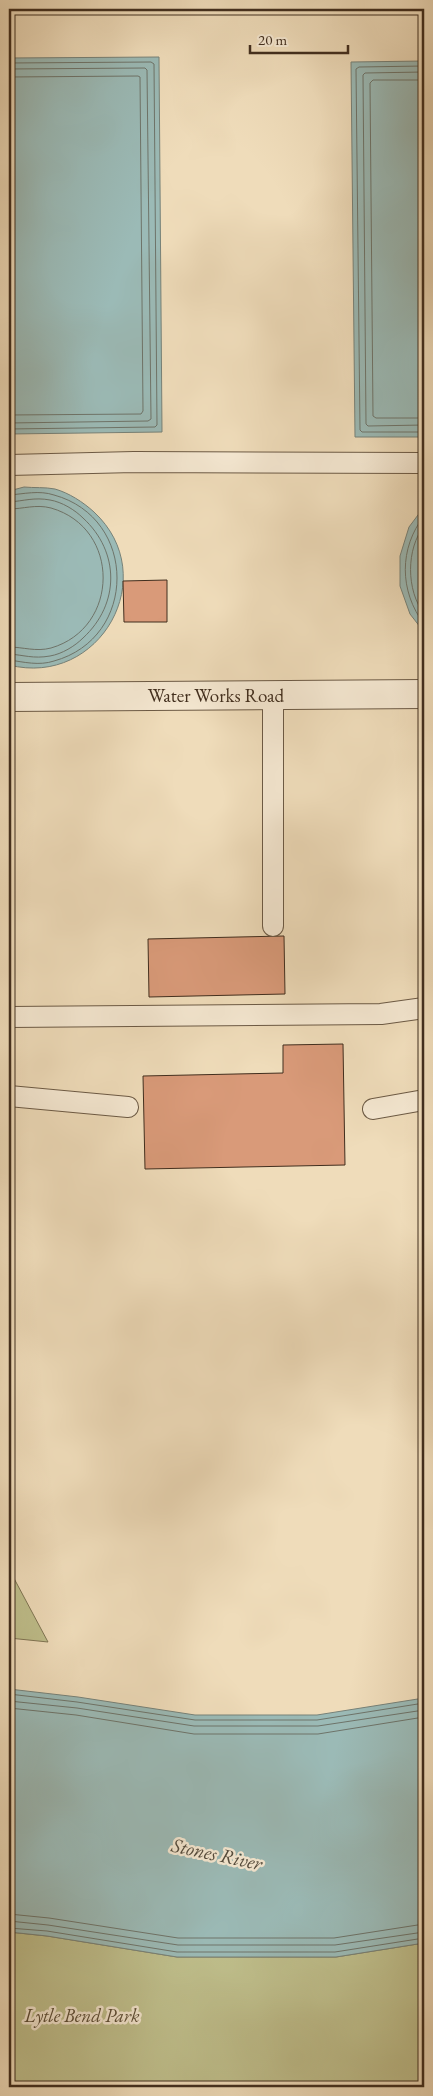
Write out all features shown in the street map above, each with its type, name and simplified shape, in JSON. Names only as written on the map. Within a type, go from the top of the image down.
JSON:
[{"type":"street","name":"Water Works Road","points":[[9,697],[424,694]]},
{"type":"lane","points":[[9,465],[134,462],[424,463]]},
{"type":"lane","points":[[272,926],[273,695]]},
{"type":"lane","points":[[9,1017],[381,1014],[424,1008]]},
{"type":"lane","points":[[9,1096],[128,1107]]},
{"type":"lane","points":[[373,1109],[424,1100]]},
{"type":"green space","points":[[9,1569],[48,1642],[9,1638]]},
{"type":"green space","name":"Lytle Bend Park","points":[[9,1932],[47,1936],[177,1957],[336,1957],[424,1943],[424,2087],[9,2087]]},
{"type":"water","points":[[159,57],[162,432],[9,434],[9,58]]},
{"type":"water","points":[[424,61],[424,437],[355,437],[351,62]]},
{"type":"water","points":[[24,487],[55,489],[71,495],[90,508],[114,538],[123,566],[121,595],[112,621],[94,644],[70,660],[42,668],[9,665],[9,491]]},
{"type":"water","points":[[424,507],[424,632],[410,614],[400,586],[400,556],[409,527]]},
{"type":"water","name":"Stones River","points":[[9,1689],[78,1697],[195,1715],[317,1715],[424,1698],[424,1943],[336,1957],[177,1957],[47,1936],[9,1932]]},
{"type":"building","points":[[167,580],[167,622],[124,622],[123,581]]},
{"type":"building","points":[[284,936],[285,994],[149,997],[148,939]]},
{"type":"building","points":[[343,1044],[345,1165],[145,1169],[143,1076],[283,1073],[283,1045]]}]
